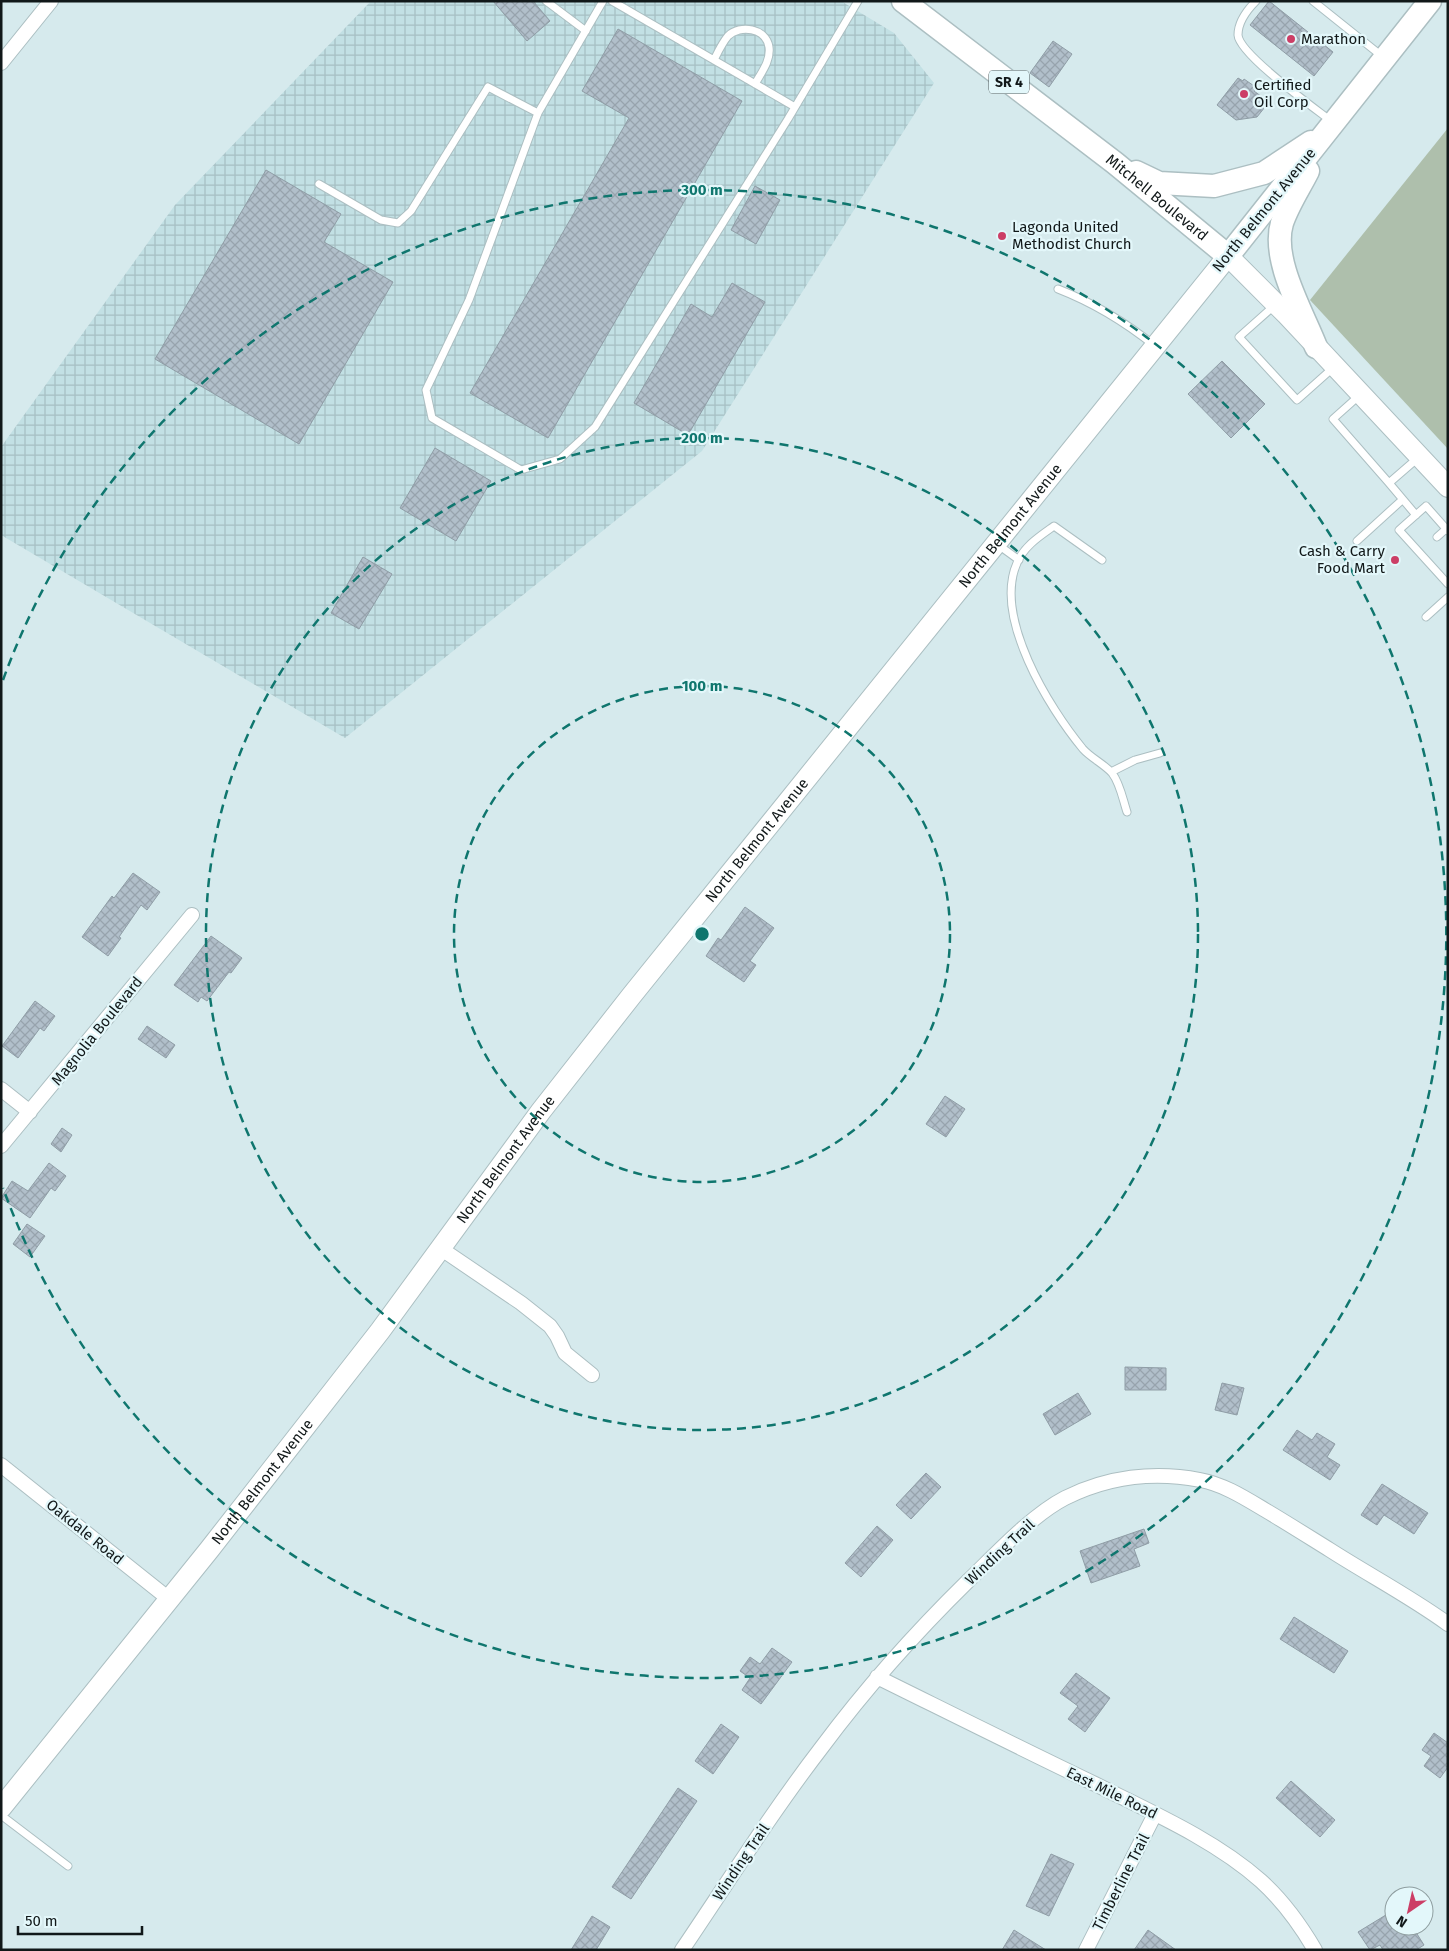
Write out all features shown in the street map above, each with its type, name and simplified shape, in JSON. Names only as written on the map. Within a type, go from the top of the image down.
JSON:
[{"type":"main road","name":"Mitchell Boulevard","points":[[903,1],[1115,163],[1228,256]]},
{"type":"main road","name":"North Belmont Avenue","points":[[1228,256],[1430,1]]},
{"type":"main road","name":"SR 4","points":[[1115,163],[1159,182],[1214,186],[1264,173],[1330,128]]},
{"type":"main road","points":[[1316,347],[1283,266],[1280,242],[1282,223],[1330,128]]},
{"type":"street","points":[[1,62],[51,1]]},
{"type":"street","name":"Mitchell Boulevard","points":[[1228,256],[1276,304],[1448,486]]},
{"type":"street","name":"North Belmont Avenue","points":[[1,1808],[169,1599],[380,1331],[541,1111],[632,995],[1228,256]]},
{"type":"street","name":"Magnolia Boulevard","points":[[1,1146],[192,915]]},
{"type":"street","points":[[1,1090],[30,1112]]},
{"type":"street","points":[[440,1248],[521,1303],[550,1326],[557,1336],[564,1353],[592,1375]]},
{"type":"street","name":"Oakdale Road","points":[[1,1465],[169,1599]]},
{"type":"street","name":"Winding Trail","points":[[682,1950],[820,1748],[877,1677],[937,1612],[997,1552],[1041,1514],[1062,1500],[1085,1489],[1114,1480],[1142,1476],[1176,1476],[1202,1480],[1218,1485],[1241,1496],[1448,1624]]},
{"type":"street","name":"East Mile Road","points":[[877,1677],[1155,1814],[1240,1864],[1262,1882],[1285,1907],[1315,1950]]},
{"type":"street","name":"Timberline Trail","points":[[1086,1950],[1155,1814]]},
{"type":"lane","points":[[546,1],[586,31]]},
{"type":"lane","points":[[603,1],[538,113],[469,300],[426,390],[432,418],[521,470],[560,458],[595,427],[795,107],[858,1]]},
{"type":"lane","points":[[612,1],[795,107]]},
{"type":"lane","points":[[1256,1],[1241,21],[1238,35],[1244,47],[1330,128]]},
{"type":"lane","points":[[1314,1],[1385,59]]},
{"type":"lane","points":[[714,60],[728,36],[738,29],[752,29],[764,37],[769,47],[767,63],[755,84]]},
{"type":"lane","points":[[319,184],[381,220],[398,223],[411,211],[488,87],[538,113]]},
{"type":"lane","points":[[1058,289],[1083,299],[1129,325],[1155,346]]},
{"type":"lane","points":[[1276,304],[1239,337],[1297,400],[1335,367]]},
{"type":"lane","points":[[1361,394],[1333,419],[1416,515]]},
{"type":"lane","points":[[1389,483],[1420,456]]},
{"type":"lane","points":[[1357,541],[1402,500]]},
{"type":"lane","points":[[1437,537],[1447,530],[1426,506],[1399,530],[1448,584]]},
{"type":"lane","points":[[1102,560],[1054,526],[1035,540],[1024,551],[1019,560],[1012,583],[1013,616],[1023,651],[1054,709],[1084,750],[1111,772],[1127,812]]},
{"type":"lane","points":[[996,543],[1019,560]]},
{"type":"lane","points":[[1420,553],[1426,548]]},
{"type":"lane","points":[[1440,576],[1447,570]]},
{"type":"lane","points":[[1426,617],[1448,597]]},
{"type":"lane","points":[[1111,772],[1135,760],[1160,753]]},
{"type":"lane","points":[[1,1815],[68,1866]]},
{"type":"shaded area","points":[[371,1],[841,1],[894,33],[934,83],[702,451],[345,738],[1,535],[1,447],[175,205]]},
{"type":"green space","points":[[1448,128],[1448,449],[1310,300]]},
{"type":"building","points":[[493,1],[533,1],[550,21],[527,41]]},
{"type":"building","points":[[1269,1],[1333,52],[1314,76],[1250,25]]},
{"type":"building","points":[[618,29],[742,101],[548,438],[470,393],[629,118],[582,91]]},
{"type":"building","points":[[1053,41],[1072,54],[1049,87],[1030,73]]},
{"type":"building","points":[[1238,78],[1243,81],[1244,79],[1257,88],[1254,91],[1269,102],[1257,117],[1236,120],[1217,105]]},
{"type":"building","points":[[266,170],[341,214],[324,242],[393,282],[299,444],[155,359]]},
{"type":"building","points":[[755,186],[780,200],[756,244],[731,230]]},
{"type":"building","points":[[732,283],[765,302],[688,435],[634,403],[691,304],[712,317]]},
{"type":"building","points":[[1222,361],[1265,404],[1231,438],[1188,394]]},
{"type":"building","points":[[435,448],[491,481],[456,541],[400,508]]},
{"type":"building","points":[[363,557],[392,574],[359,629],[331,613]]},
{"type":"building","points":[[133,873],[160,892],[147,910],[141,905],[108,956],[82,937],[112,896],[114,898]]},
{"type":"building","points":[[745,907],[774,928],[750,961],[756,965],[744,982],[706,956],[718,938],[721,940]]},
{"type":"building","points":[[211,936],[242,958],[207,1001],[201,997],[198,1002],[174,985]]},
{"type":"building","points":[[35,1001],[55,1016],[44,1031],[40,1028],[18,1058],[2,1046]]},
{"type":"building","points":[[147,1026],[175,1045],[166,1058],[138,1039]]},
{"type":"building","points":[[945,1096],[965,1109],[946,1137],[926,1124]]},
{"type":"building","points":[[62,1128],[72,1135],[61,1152],[51,1144]]},
{"type":"building","points":[[49,1163],[66,1176],[55,1191],[51,1188],[30,1218],[1,1198],[12,1181],[28,1191]]},
{"type":"building","points":[[27,1224],[45,1236],[30,1257],[13,1244]]},
{"type":"building","points":[[1125,1367],[1166,1368],[1166,1390],[1125,1390]]},
{"type":"building","points":[[1222,1383],[1244,1388],[1237,1415],[1215,1410]]},
{"type":"building","points":[[1078,1393],[1091,1414],[1055,1435],[1043,1414]]},
{"type":"building","points":[[1297,1430],[1312,1440],[1317,1433],[1335,1444],[1327,1457],[1340,1465],[1330,1480],[1283,1450]]},
{"type":"building","points":[[926,1473],[941,1487],[911,1519],[896,1505]]},
{"type":"building","points":[[1382,1484],[1428,1513],[1414,1534],[1384,1515],[1377,1525],[1361,1515]]},
{"type":"building","points":[[877,1526],[893,1540],[861,1577],[845,1563]]},
{"type":"building","points":[[1144,1529],[1149,1543],[1134,1549],[1140,1566],[1091,1583],[1080,1551]]},
{"type":"building","points":[[1294,1617],[1348,1651],[1334,1673],[1280,1639]]},
{"type":"building","points":[[772,1648],[792,1662],[761,1704],[742,1690],[750,1678],[740,1671],[750,1657],[760,1664]]},
{"type":"building","points":[[1076,1673],[1110,1698],[1085,1732],[1068,1719],[1078,1706],[1060,1693]]},
{"type":"building","points":[[721,1724],[739,1737],[713,1774],[695,1761]]},
{"type":"building","points":[[1434,1733],[1448,1743],[1448,1767],[1440,1778],[1424,1766],[1431,1756],[1422,1750]]},
{"type":"building","points":[[1291,1781],[1335,1820],[1320,1837],[1276,1798]]},
{"type":"building","points":[[678,1788],[697,1801],[631,1899],[612,1887]]},
{"type":"building","points":[[1051,1854],[1074,1864],[1049,1916],[1026,1906]]},
{"type":"building","points":[[592,1916],[610,1927],[596,1950],[571,1950]]},
{"type":"building","points":[[1384,1916],[1384,1936],[1418,1936],[1424,1945],[1416,1950],[1383,1950],[1380,1945],[1370,1950],[1358,1932]]},
{"type":"building","points":[[1014,1930],[1046,1950],[1002,1950]]},
{"type":"building","points":[[1148,1930],[1176,1950],[1134,1950]]},
{"type":"place","name":"Marathon","points":[[1291,39]]},
{"type":"place","name":"Certified Oil Corp","points":[[1244,94]]},
{"type":"place","name":"Lagonda United Methodist Church","points":[[1002,236]]},
{"type":"place","name":"Cash & Carry Food Mart","points":[[1395,560]]}]
